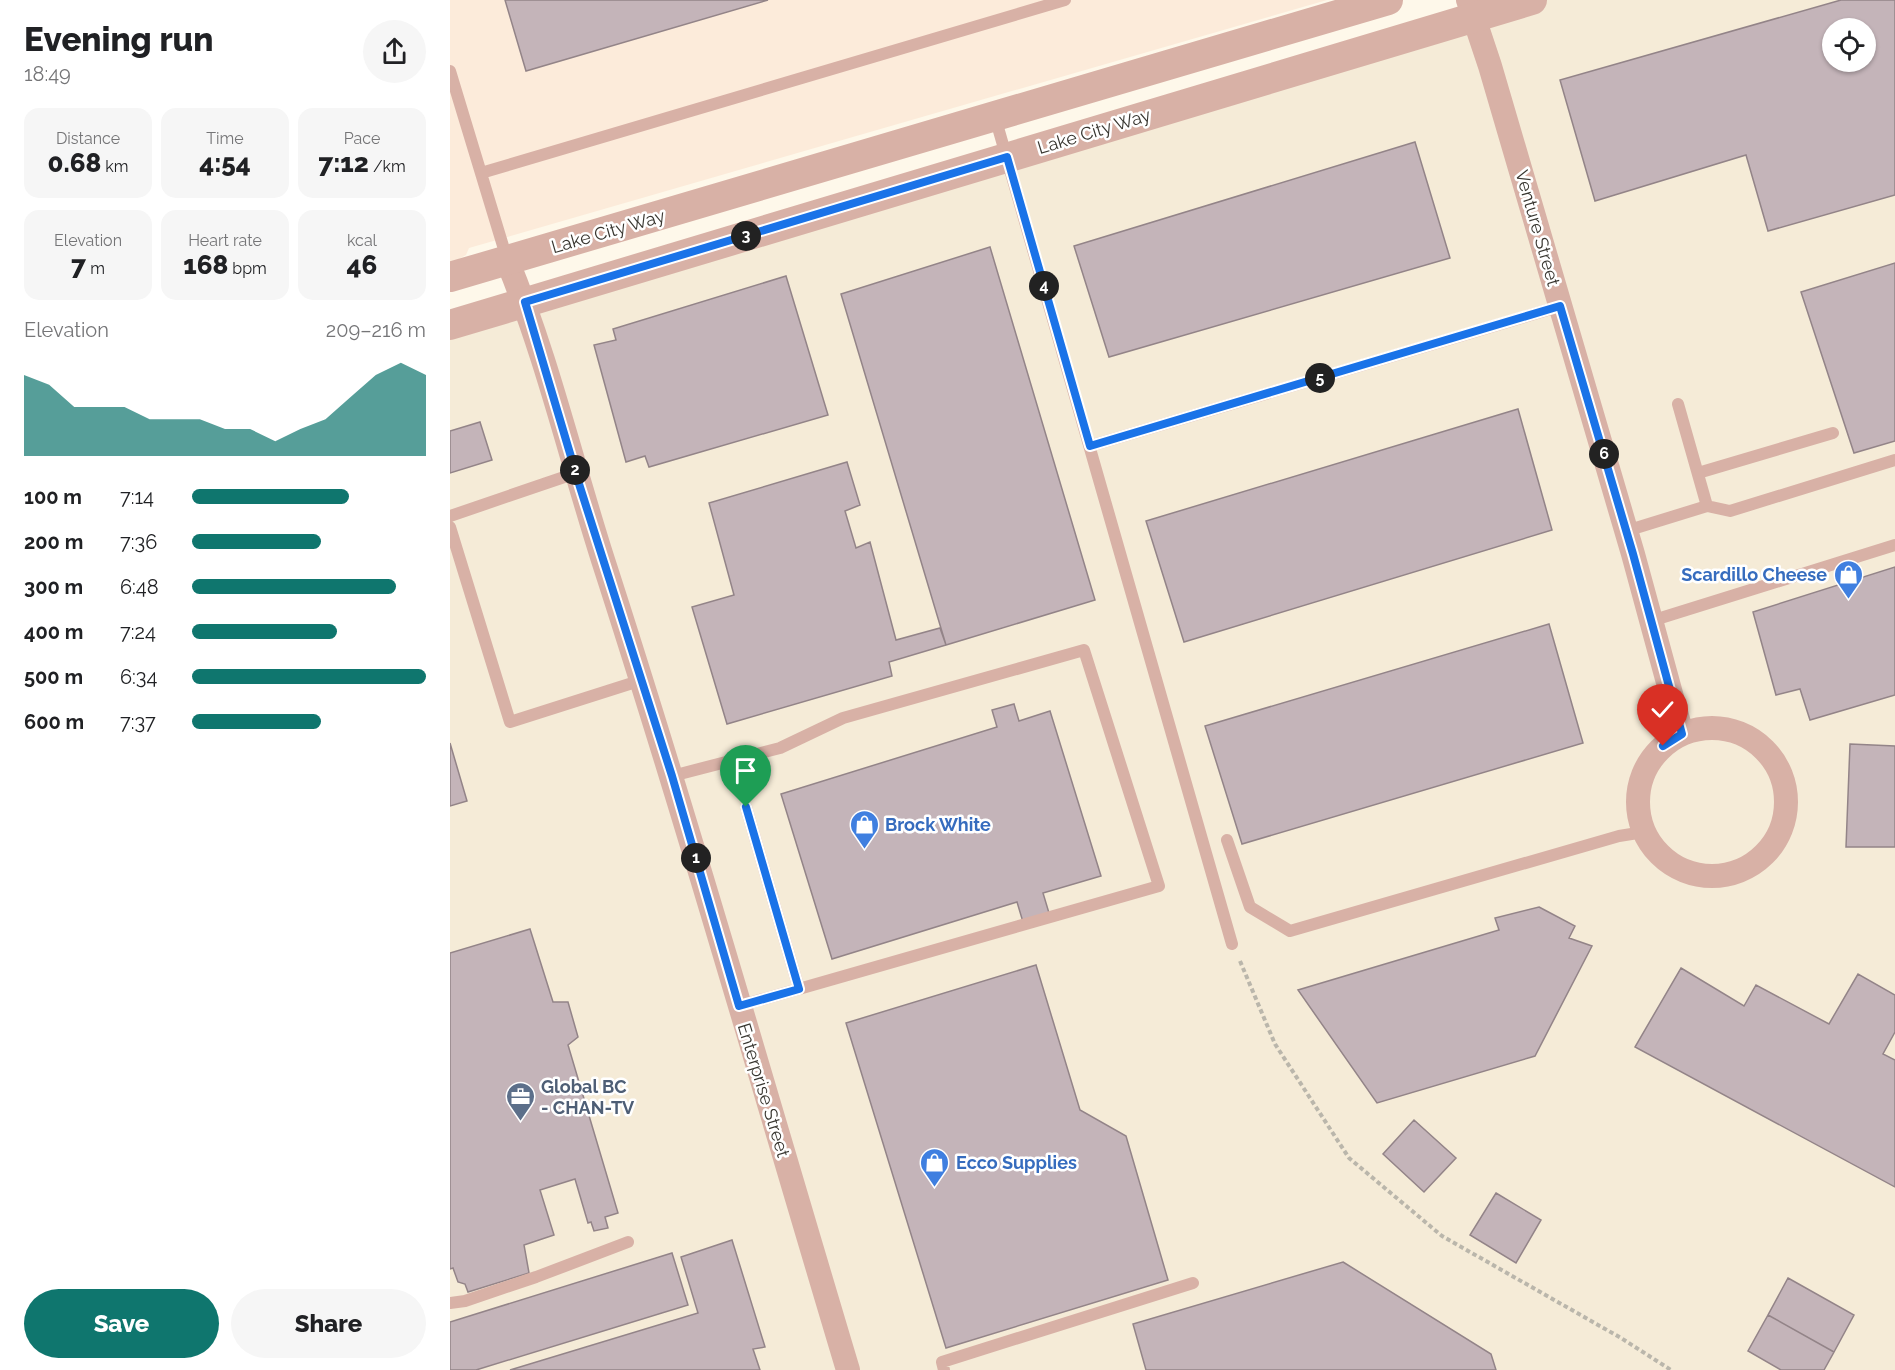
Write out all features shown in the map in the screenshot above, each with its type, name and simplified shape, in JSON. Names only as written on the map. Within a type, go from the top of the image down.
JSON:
[{"type":"street","name":"Lake City Way","points":[[450,277],[1388,0]]},
{"type":"street","name":"Lake City Way","points":[[450,325],[1007,157],[1471,9],[1532,0]]},
{"type":"street","name":"Venture Street","points":[[1471,9],[1490,66],[1626,531],[1682,734]]},
{"type":"street","name":"Enterprise Street","points":[[507,260],[525,302],[576,473],[672,776],[848,1370]]},
{"type":"street","points":[[1707,727],[1731,730],[1754,740],[1772,758],[1784,780],[1787,805],[1782,829],[1769,851],[1750,867],[1726,875],[1701,876],[1678,868],[1658,853],[1644,832],[1638,809],[1639,786],[1648,764],[1663,746],[1682,734],[1707,727]]},
{"type":"lane","points":[[481,173],[1065,0]]},
{"type":"lane","points":[[450,71],[507,260]]},
{"type":"lane","points":[[995,116],[1232,944]]},
{"type":"lane","points":[[1090,446],[1560,306]]},
{"type":"lane","points":[[1678,404],[1707,506]]},
{"type":"lane","points":[[1698,473],[1833,433]]},
{"type":"lane","points":[[1626,531],[1707,506],[1730,511],[1895,460]]},
{"type":"lane","points":[[450,516],[576,473]]},
{"type":"lane","points":[[450,527],[510,722],[642,680]]},
{"type":"lane","points":[[1651,621],[1895,545]]},
{"type":"lane","points":[[672,776],[780,748],[843,718],[1084,650],[1159,886],[739,1006]]},
{"type":"lane","points":[[746,807],[799,989]]},
{"type":"lane","points":[[1227,840],[1250,907],[1290,931],[1619,836],[1644,832]]},
{"type":"lane","points":[[450,1303],[465,1301],[536,1277],[628,1242]]},
{"type":"lane","points":[[944,1370],[942,1362],[1192,1283]]},
{"type":"path","points":[[1232,944],[1275,1044],[1349,1158],[1442,1236],[1621,1338],[1671,1370]]},
{"type":"shaded area","points":[[450,0],[1327,0],[469,248],[466,255],[450,264]]},
{"type":"shaded area","points":[[1507,0],[1895,0],[1895,1370],[450,1370],[450,338]]},
{"type":"building","points":[[505,0],[768,0],[526,71]]},
{"type":"building","points":[[1841,0],[1895,0],[1895,195],[1768,231],[1746,155],[1595,201],[1560,80]]},
{"type":"building","points":[[1415,142],[1450,258],[1109,357],[1074,246]]},
{"type":"building","points":[[990,247],[1095,600],[946,645],[841,294]]},
{"type":"building","points":[[1895,263],[1895,441],[1854,453],[1801,292]]},
{"type":"building","points":[[786,276],[828,415],[649,467],[645,456],[626,462],[594,345],[616,340],[613,329]]},
{"type":"building","points":[[1518,409],[1552,530],[1184,642],[1146,521]]},
{"type":"building","points":[[480,422],[492,460],[450,473],[450,431]]},
{"type":"building","points":[[847,462],[860,505],[845,511],[856,548],[870,542],[896,640],[940,628],[946,645],[889,662],[892,676],[727,724],[692,607],[734,595],[709,503]]},
{"type":"building","points":[[1895,567],[1895,695],[1810,720],[1800,689],[1776,695],[1753,612]]},
{"type":"building","points":[[1549,624],[1583,743],[1242,844],[1205,726]]},
{"type":"building","points":[[1014,704],[1019,721],[1050,711],[1101,876],[1043,893],[1049,913],[1023,922],[1017,902],[832,959],[781,794],[997,727],[992,710]]},
{"type":"building","points":[[450,743],[467,801],[450,806]]},
{"type":"building","points":[[1850,744],[1895,746],[1895,847],[1846,847]]},
{"type":"building","points":[[1539,907],[1575,926],[1569,938],[1592,946],[1535,1056],[1377,1103],[1298,990],[1499,930],[1495,918]]},
{"type":"building","name":"Global BC - CHAN-TV","points":[[530,929],[553,1002],[568,1002],[578,1037],[568,1045],[618,1213],[605,1217],[608,1228],[594,1231],[591,1222],[588,1223],[575,1179],[540,1190],[554,1235],[524,1245],[529,1273],[468,1292],[465,1284],[458,1282],[453,1268],[450,1269],[450,953]]},
{"type":"building","points":[[1036,965],[1080,1110],[1126,1136],[1168,1280],[946,1348],[846,1023]]},
{"type":"building","points":[[1681,968],[1744,1006],[1756,985],[1829,1024],[1858,974],[1895,995],[1895,1032],[1883,1054],[1895,1060],[1895,1187],[1635,1047]]},
{"type":"building","points":[[1414,1120],[1456,1158],[1424,1192],[1383,1154]]},
{"type":"building","points":[[1496,1193],[1541,1220],[1516,1263],[1470,1235]]},
{"type":"building","points":[[732,1240],[765,1347],[753,1349],[760,1370],[510,1370],[698,1313],[681,1257]]},
{"type":"building","points":[[672,1253],[688,1305],[476,1370],[450,1370],[450,1322]]},
{"type":"building","points":[[1343,1262],[1491,1354],[1496,1370],[1146,1370],[1133,1324]]},
{"type":"building","points":[[1788,1278],[1854,1315],[1834,1352],[1768,1315]]},
{"type":"building","points":[[1768,1315],[1834,1352],[1824,1370],[1781,1370],[1748,1351]]},
{"type":"place","name":"Scardillo Cheese","points":[[1848,600]]},
{"type":"place","name":"Brock White","points":[[864,850]]},
{"type":"place","name":"Global BC - CHAN-TV","points":[[520,1122]]},
{"type":"place","name":"Ecco Supplies","points":[[935,1188]]},
{"type":"route","points":[[746,807],[799,989],[739,1006],[672,776],[580,487],[525,302],[1007,157],[1090,446],[1560,306],[1633,554],[1682,734],[1663,746]]}]
